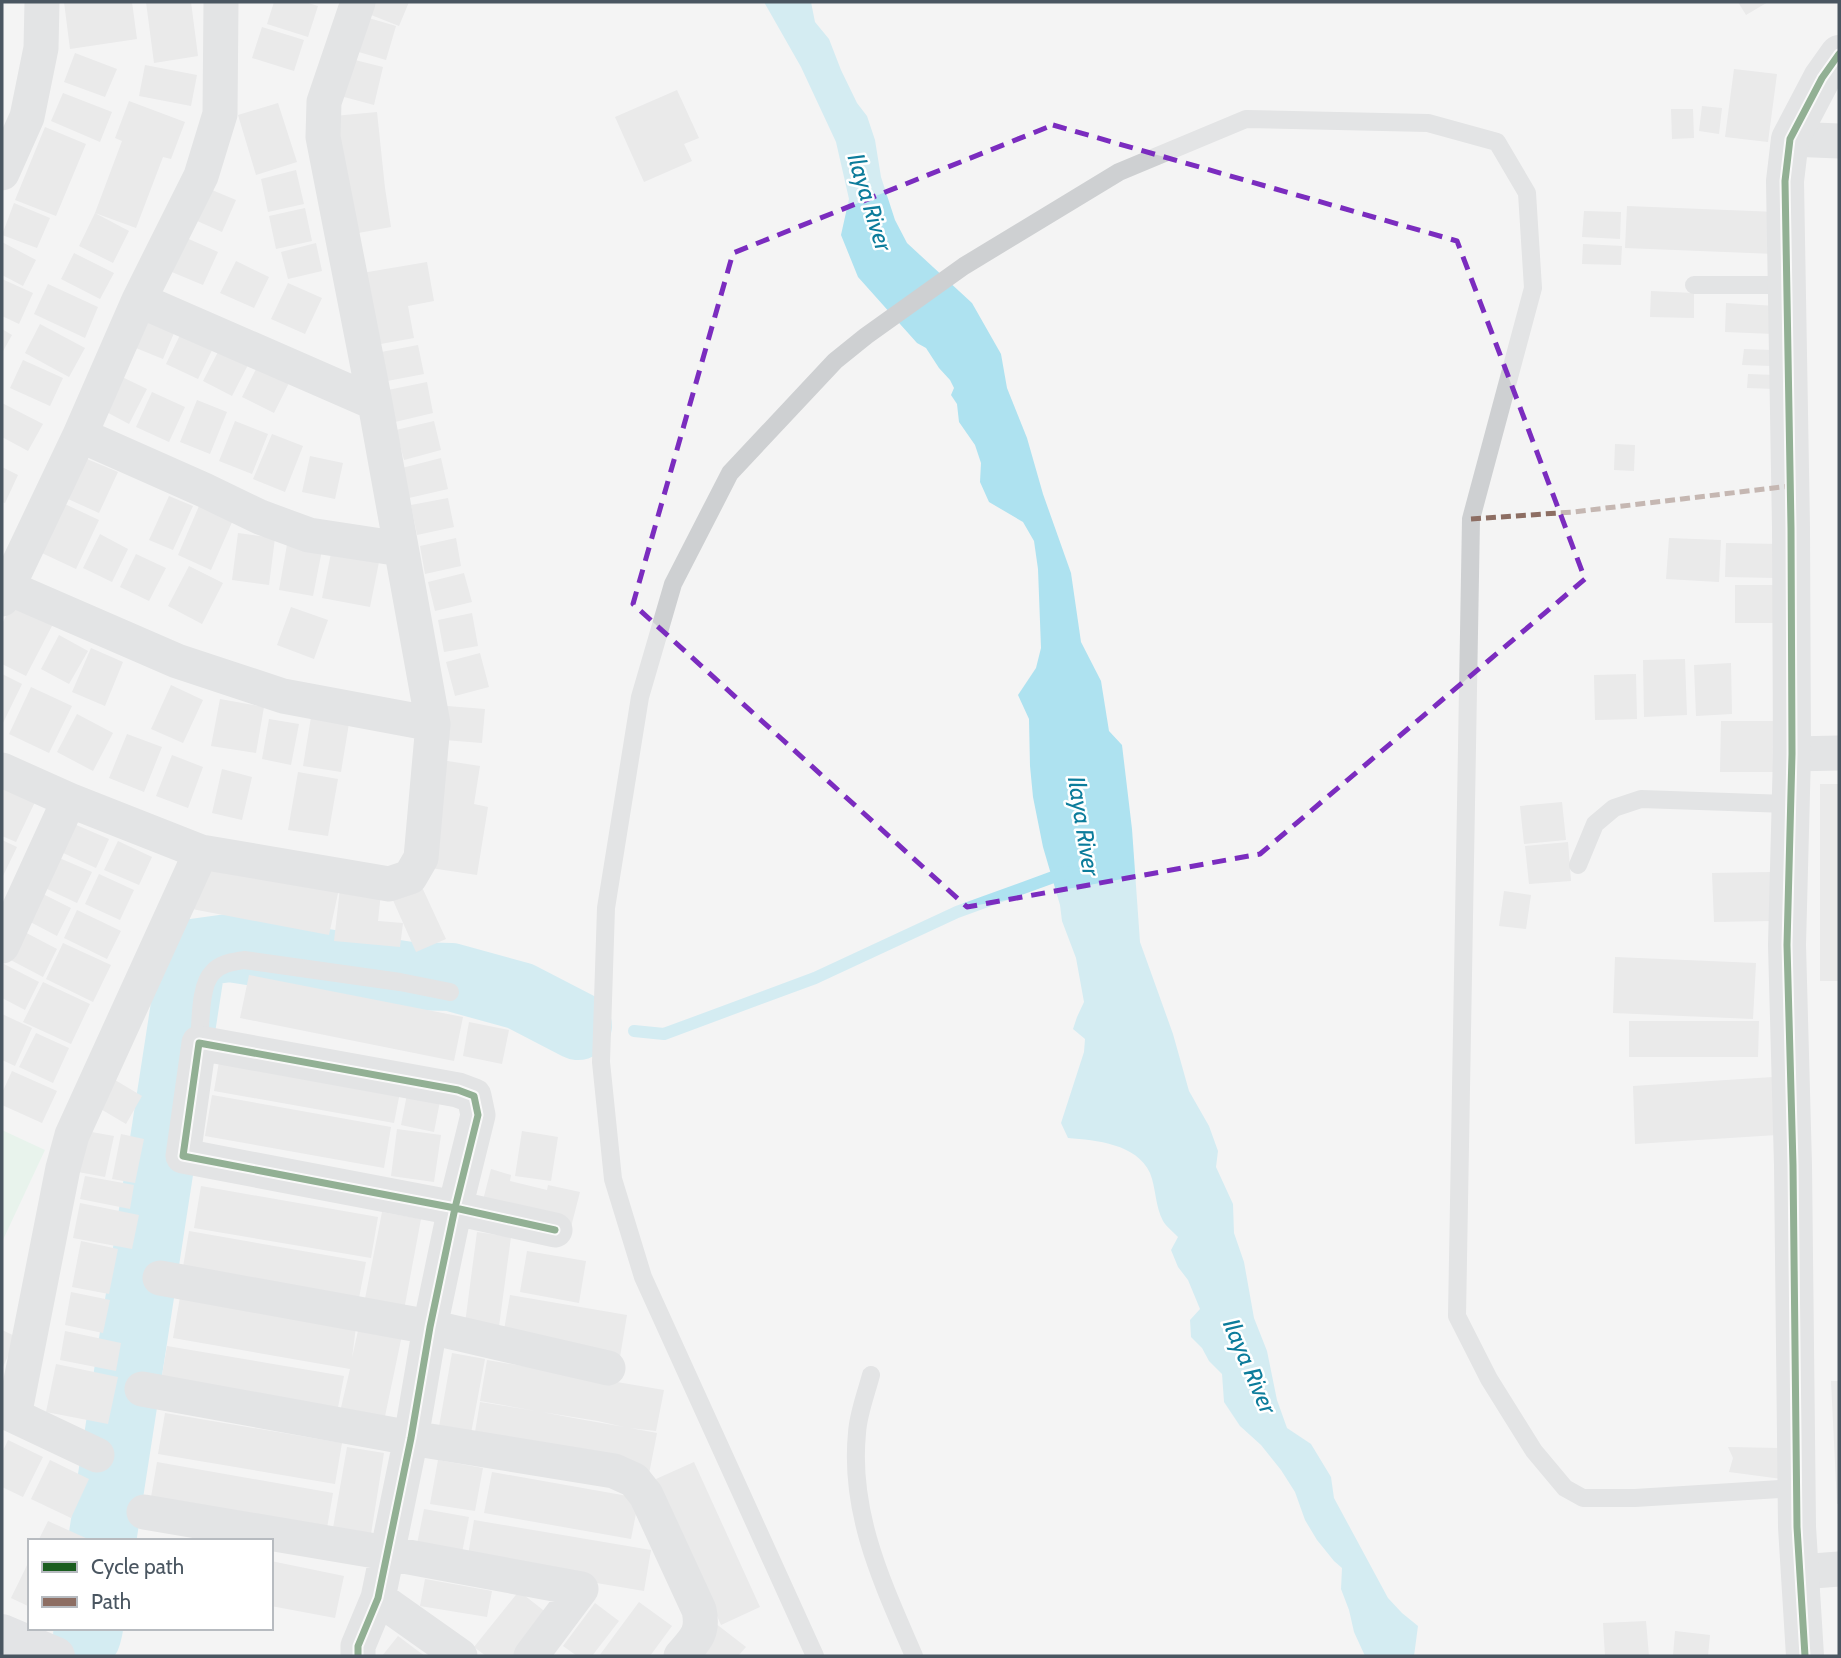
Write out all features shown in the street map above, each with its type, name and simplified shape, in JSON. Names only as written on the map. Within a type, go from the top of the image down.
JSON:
[{"type":"main road","points":[[2,1633],[57,1656]]},
{"type":"street","points":[[2,173],[27,117],[41,48],[42,2]]},
{"type":"street","points":[[221,2],[220,114],[201,176],[139,300],[80,435],[4,590],[177,661],[283,696],[433,724]]},
{"type":"street","points":[[2,769],[69,800],[201,852],[388,884],[411,877],[421,858],[433,724],[375,403],[323,137],[324,102],[358,2]]},
{"type":"street","points":[[1805,1656],[1797,1488],[1787,945],[1792,754],[1785,181],[1790,139],[1805,107],[1839,54]]},
{"type":"street","points":[[1790,139],[1839,141]]},
{"type":"street","points":[[139,300],[375,403]]},
{"type":"street","points":[[80,435],[260,517],[309,535],[401,549]]},
{"type":"street","points":[[1792,754],[1839,753]]},
{"type":"street","points":[[2,946],[69,800]]},
{"type":"street","points":[[97,1455],[8,1413],[72,1135],[201,852]]},
{"type":"street","points":[[353,1653],[378,1598],[411,1438],[430,1327],[455,1208],[478,1115],[474,1096],[458,1090],[199,1044],[183,1156],[455,1208],[555,1230]]},
{"type":"street","points":[[160,1278],[430,1327],[608,1368]]},
{"type":"street","points":[[142,1389],[411,1438],[614,1471],[635,1480],[646,1495],[699,1611],[702,1625],[695,1640],[681,1656]]},
{"type":"street","points":[[144,1512],[581,1589],[531,1656]]},
{"type":"street","points":[[1800,1572],[1839,1569]]},
{"type":"street","points":[[378,1598],[460,1656]]},
{"type":"lane","points":[[815,1656],[643,1277],[613,1179],[601,1062],[606,908],[640,697],[673,584],[730,473],[835,361],[964,266],[1119,172],[1246,119],[1428,123],[1497,142],[1527,193],[1532,288],[1471,519],[1457,1316],[1489,1379],[1534,1451],[1565,1488],[1583,1498],[1635,1499],[1797,1488]]},
{"type":"lane","points":[[1693,285],[1788,285]]},
{"type":"lane","points":[[1578,865],[1595,824],[1614,807],[1642,799],[1789,804]]},
{"type":"lane","points":[[199,1044],[204,988],[211,973],[226,963],[244,960],[400,982],[450,992]]},
{"type":"lane","points":[[871,1375],[857,1431],[856,1477],[863,1525],[880,1577],[914,1656]]},
{"type":"highlighted area","points":[[1053,125],[1457,241],[1585,579],[1260,854],[967,907],[633,604],[733,253]]},
{"type":"green space","points":[[2,1130],[45,1150],[2,1242]]},
{"type":"water","name":"Ilaya River","points":[[764,2],[811,2],[815,22],[829,39],[857,103],[867,116],[875,140],[881,177],[895,220],[907,243],[972,303],[1001,354],[1007,388],[1027,438],[1043,494],[1071,573],[1081,642],[1101,681],[1109,731],[1122,745],[1132,829],[1140,942],[1173,1034],[1189,1091],[1209,1126],[1218,1151],[1216,1167],[1233,1204],[1234,1233],[1244,1262],[1254,1318],[1267,1351],[1277,1400],[1287,1428],[1311,1444],[1331,1477],[1334,1498],[1388,1598],[1418,1626],[1414,1656],[1365,1656],[1354,1632],[1341,1589],[1342,1568],[1317,1540],[1305,1520],[1295,1492],[1281,1470],[1261,1445],[1240,1426],[1224,1402],[1222,1374],[1191,1337],[1190,1320],[1200,1309],[1171,1250],[1178,1237],[1163,1221],[1152,1179],[1144,1163],[1115,1145],[1068,1138],[1061,1123],[1084,1052],[1085,1039],[1073,1029],[1084,1002],[1076,958],[1062,921],[1043,847],[1033,797],[1029,719],[1018,695],[1036,668],[1041,648],[1038,569],[1034,541],[1023,522],[989,502],[980,482],[981,463],[975,445],[959,422],[957,404],[951,395],[954,388],[950,380],[926,348],[917,343],[858,277],[841,235],[849,199],[836,142],[801,67]]},
{"type":"building","points":[[64,2],[132,2],[137,39],[70,49]]},
{"type":"building","points":[[146,2],[191,2],[198,56],[154,63]]},
{"type":"building","points":[[274,2],[305,2],[318,6],[308,37],[267,24]]},
{"type":"building","points":[[365,2],[409,2],[399,26],[361,11]]},
{"type":"building","points":[[1738,2],[1768,2],[1746,15]]},
{"type":"building","points":[[362,16],[396,26],[386,60],[352,50]]},
{"type":"building","points":[[262,27],[304,40],[294,71],[252,58]]},
{"type":"building","points":[[75,53],[117,69],[105,97],[64,82]]},
{"type":"building","points":[[343,57],[383,67],[374,105],[333,94]]},
{"type":"building","points":[[145,65],[197,75],[191,106],[139,96]]},
{"type":"building","points":[[1734,69],[1777,74],[1768,142],[1725,137]]},
{"type":"building","points":[[677,90],[699,138],[684,144],[692,161],[644,182],[615,117]]},
{"type":"building","points":[[63,93],[112,112],[100,142],[51,121]]},
{"type":"building","points":[[129,101],[185,122],[171,159],[163,157],[136,228],[95,213],[122,141],[115,138]]},
{"type":"building","points":[[278,103],[297,162],[256,175],[238,115]]},
{"type":"building","points":[[1702,106],[1722,108],[1719,134],[1699,131]]},
{"type":"building","points":[[1671,109],[1693,109],[1694,138],[1672,139]]},
{"type":"building","points":[[377,112],[391,227],[353,234],[334,116]]},
{"type":"building","points":[[45,127],[86,144],[56,216],[15,200]]},
{"type":"building","points":[[296,170],[304,204],[268,212],[261,179]]},
{"type":"building","points":[[200,185],[236,200],[222,232],[186,216]]},
{"type":"building","points":[[14,203],[50,218],[37,248],[2,235]]},
{"type":"building","points":[[1627,206],[1777,212],[1775,254],[1625,248]]},
{"type":"building","points":[[305,208],[312,241],[276,249],[269,216]]},
{"type":"building","points":[[1584,211],[1621,212],[1620,239],[1582,237]]},
{"type":"building","points":[[95,213],[129,231],[113,263],[79,246]]},
{"type":"building","points":[[182,236],[218,252],[203,285],[167,270]]},
{"type":"building","points":[[2,242],[36,260],[23,286],[2,275]]},
{"type":"building","points":[[316,243],[322,271],[288,279],[281,252]]},
{"type":"building","points":[[1583,244],[1622,246],[1621,265],[1582,264]]},
{"type":"building","points":[[74,253],[114,273],[100,299],[61,279]]},
{"type":"building","points":[[236,261],[269,277],[254,308],[220,293]]},
{"type":"building","points":[[427,262],[434,301],[408,306],[414,338],[375,345],[362,273]]},
{"type":"building","points":[[2,279],[33,293],[19,324],[2,316]]},
{"type":"building","points":[[288,283],[322,298],[305,334],[271,319]]},
{"type":"building","points":[[48,284],[98,307],[85,338],[34,314]]},
{"type":"building","points":[[1651,291],[1694,293],[1694,318],[1650,317]]},
{"type":"building","points":[[1726,303],[1776,306],[1774,334],[1725,332]]},
{"type":"building","points":[[146,313],[177,326],[163,359],[131,346]]},
{"type":"building","points":[[40,324],[85,348],[69,377],[25,353]]},
{"type":"building","points":[[2,329],[12,335],[2,353]]},
{"type":"building","points":[[182,331],[214,346],[198,379],[166,364]]},
{"type":"building","points":[[418,345],[424,374],[382,382],[376,353]]},
{"type":"building","points":[[220,348],[249,363],[232,396],[203,381]]},
{"type":"building","points":[[1744,349],[1773,350],[1772,366],[1742,365]]},
{"type":"building","points":[[23,360],[63,378],[50,406],[10,388]]},
{"type":"building","points":[[258,365],[290,381],[274,413],[242,397]]},
{"type":"building","points":[[116,374],[147,389],[129,424],[99,408]]},
{"type":"building","points":[[1748,374],[1775,375],[1775,389],[1747,388]]},
{"type":"building","points":[[427,382],[433,413],[395,422],[388,390]]},
{"type":"building","points":[[152,392],[185,407],[169,442],[136,427]]},
{"type":"building","points":[[197,400],[227,412],[210,454],[180,442]]},
{"type":"building","points":[[2,403],[43,424],[28,451],[2,437]]},
{"type":"building","points":[[235,421],[268,434],[252,474],[219,461]]},
{"type":"building","points":[[434,421],[441,450],[404,460],[396,430]]},
{"type":"building","points":[[272,434],[303,446],[285,492],[253,479]]},
{"type":"building","points":[[1615,444],[1635,445],[1634,471],[1614,470]]},
{"type":"building","points":[[75,454],[118,472],[99,513],[57,494]]},
{"type":"building","points":[[310,456],[343,463],[335,499],[302,492]]},
{"type":"building","points":[[441,458],[448,489],[409,498],[402,468]]},
{"type":"building","points":[[2,467],[18,475],[5,503],[2,502]]},
{"type":"building","points":[[169,496],[193,506],[173,550],[149,540]]},
{"type":"building","points":[[52,498],[99,520],[76,569],[29,547]]},
{"type":"building","points":[[448,498],[454,527],[417,535],[411,505]]},
{"type":"building","points":[[199,506],[233,520],[211,570],[178,555]]},
{"type":"building","points":[[238,533],[275,538],[269,585],[232,580]]},
{"type":"building","points":[[100,534],[128,549],[112,582],[83,568]]},
{"type":"building","points":[[456,538],[461,566],[425,574],[420,546]]},
{"type":"building","points":[[1669,538],[1721,540],[1719,582],[1666,579]]},
{"type":"building","points":[[288,539],[323,545],[313,596],[279,590]]},
{"type":"building","points":[[1726,543],[1779,544],[1777,578],[1725,577]]},
{"type":"building","points":[[332,548],[380,557],[370,607],[322,598]]},
{"type":"building","points":[[136,554],[166,568],[149,601],[120,587]]},
{"type":"building","points":[[189,566],[223,583],[202,624],[168,606]]},
{"type":"building","points":[[464,573],[472,602],[435,611],[428,582]]},
{"type":"building","points":[[1735,585],[1776,585],[1776,623],[1735,623]]},
{"type":"building","points":[[12,604],[53,624],[26,676],[2,664],[2,624]]},
{"type":"building","points":[[291,607],[328,620],[314,659],[277,645]]},
{"type":"building","points":[[472,613],[478,646],[444,652],[438,620]]},
{"type":"building","points":[[59,635],[88,651],[69,684],[41,669]]},
{"type":"building","points":[[91,648],[123,662],[105,706],[72,692]]},
{"type":"building","points":[[480,653],[489,687],[455,696],[446,662]]},
{"type":"building","points":[[1685,659],[1687,715],[1644,717],[1643,660]]},
{"type":"building","points":[[1731,663],[1732,714],[1696,716],[1694,665]]},
{"type":"building","points":[[2,674],[22,684],[2,725]]},
{"type":"building","points":[[1636,674],[1637,719],[1595,720],[1594,675]]},
{"type":"building","points":[[171,685],[203,700],[183,743],[151,729]]},
{"type":"building","points":[[31,687],[72,706],[49,753],[9,734]]},
{"type":"building","points":[[220,699],[264,707],[256,753],[211,746]]},
{"type":"building","points":[[313,705],[351,711],[341,772],[303,766]]},
{"type":"building","points":[[447,706],[485,709],[482,743],[444,740]]},
{"type":"building","points":[[77,714],[113,733],[93,771],[57,752]]},
{"type":"building","points":[[269,719],[299,724],[291,765],[262,759]]},
{"type":"building","points":[[1721,721],[1773,721],[1773,772],[1720,772]]},
{"type":"building","points":[[127,734],[162,747],[144,792],[109,778]]},
{"type":"building","points":[[172,755],[203,767],[188,808],[156,796]]},
{"type":"building","points":[[441,760],[480,766],[474,804],[488,807],[477,875],[424,867]]},
{"type":"building","points":[[222,769],[252,777],[242,820],[212,813]]},
{"type":"building","points":[[298,772],[338,779],[328,836],[288,830]]},
{"type":"building","points":[[1820,784],[1839,784],[1839,981],[1820,981]]},
{"type":"building","points":[[2,786],[35,802],[16,842],[2,836]]},
{"type":"building","points":[[1562,802],[1566,840],[1524,844],[1520,806]]},
{"type":"building","points":[[74,824],[109,839],[96,868],[61,852]]},
{"type":"building","points":[[2,840],[17,847],[2,878]]},
{"type":"building","points":[[118,841],[152,857],[139,885],[104,870]]},
{"type":"building","points":[[1568,842],[1571,881],[1529,884],[1525,846]]},
{"type":"building","points":[[57,857],[92,872],[77,903],[43,887]]},
{"type":"building","points":[[202,858],[340,884],[329,935],[192,909]]},
{"type":"building","points":[[1770,872],[1771,921],[1714,922],[1712,873]]},
{"type":"building","points":[[99,874],[134,890],[120,920],[85,904]]},
{"type":"building","points":[[341,879],[382,883],[378,921],[403,923],[400,947],[334,941]]},
{"type":"building","points":[[421,885],[446,939],[416,952],[392,898]]},
{"type":"building","points":[[31,888],[71,908],[57,936],[17,915]]},
{"type":"building","points":[[1504,891],[1531,895],[1526,929],[1499,926]]},
{"type":"building","points":[[77,910],[121,931],[107,959],[64,938]]},
{"type":"building","points":[[17,928],[57,949],[43,977],[3,956]]},
{"type":"building","points":[[63,943],[111,965],[93,1002],[46,979]]},
{"type":"building","points":[[1615,957],[1756,963],[1753,1019],[1613,1013]]},
{"type":"building","points":[[2,963],[39,982],[25,1010],[2,998]]},
{"type":"building","points":[[249,975],[463,1017],[454,1061],[240,1018]]},
{"type":"building","points":[[43,982],[90,1004],[71,1044],[23,1022]]},
{"type":"building","points":[[2,1014],[32,1028],[15,1066],[2,1060]]},
{"type":"building","points":[[1629,1021],[1759,1021],[1758,1057],[1629,1057]]},
{"type":"building","points":[[469,1022],[509,1030],[502,1064],[463,1056]]},
{"type":"building","points":[[36,1033],[69,1048],[53,1083],[19,1067]]},
{"type":"building","points":[[221,1050],[402,1082],[394,1123],[214,1091]]},
{"type":"building","points":[[12,1071],[57,1091],[42,1123],[2,1105],[2,1093]]},
{"type":"building","points":[[1773,1077],[1777,1135],[1635,1144],[1633,1086]]},
{"type":"building","points":[[115,1080],[142,1096],[126,1124],[99,1108]]},
{"type":"building","points":[[409,1084],[442,1091],[434,1132],[401,1125]]},
{"type":"building","points":[[212,1095],[391,1127],[384,1168],[205,1136]]},
{"type":"building","points":[[397,1129],[441,1135],[434,1182],[391,1176]]},
{"type":"building","points":[[86,1131],[114,1136],[105,1177],[78,1172]]},
{"type":"building","points":[[522,1131],[558,1137],[551,1181],[515,1176]]},
{"type":"building","points":[[121,1134],[144,1139],[135,1183],[112,1179]]},
{"type":"building","points":[[491,1169],[511,1175],[510,1181],[547,1190],[548,1185],[580,1192],[571,1227],[482,1204]]},
{"type":"building","points":[[85,1176],[134,1185],[130,1209],[80,1199]]},
{"type":"building","points":[[201,1186],[378,1217],[371,1258],[194,1228]]},
{"type":"building","points":[[80,1203],[139,1215],[132,1249],[73,1238]]},
{"type":"building","points":[[382,1212],[421,1219],[404,1310],[364,1304]]},
{"type":"building","points":[[189,1231],[366,1262],[358,1303],[182,1273]]},
{"type":"building","points":[[477,1232],[511,1237],[498,1334],[464,1331]]},
{"type":"building","points":[[81,1241],[118,1249],[109,1294],[72,1287]]},
{"type":"building","points":[[527,1251],[586,1261],[579,1303],[520,1292]]},
{"type":"building","points":[[71,1292],[110,1300],[103,1333],[65,1325]]},
{"type":"building","points":[[510,1295],[627,1315],[620,1357],[503,1336]]},
{"type":"building","points":[[180,1297],[356,1327],[352,1358],[359,1326],[402,1335],[384,1421],[340,1412],[350,1369],[173,1338]]},
{"type":"building","points":[[2,1330],[17,1337],[2,1369]]},
{"type":"building","points":[[65,1331],[121,1343],[116,1371],[60,1360]]},
{"type":"building","points":[[167,1346],[344,1376],[336,1418],[160,1387]]},
{"type":"building","points":[[452,1353],[485,1359],[469,1444],[437,1438]]},
{"type":"building","points":[[487,1360],[664,1390],[656,1431],[630,1428],[657,1433],[649,1474],[473,1444],[480,1402],[536,1411],[480,1401]],"holes":[[[542,1412],[598,1421],[624,1427]]]},
{"type":"building","points":[[56,1364],[118,1377],[108,1424],[46,1412]]},
{"type":"building","points":[[1831,1381],[1839,1381],[1839,1504],[1837,1504]]},
{"type":"building","points":[[165,1413],[342,1443],[335,1484],[158,1454]]},
{"type":"building","points":[[8,1440],[43,1457],[23,1497],[2,1487],[2,1453]]},
{"type":"building","points":[[347,1447],[384,1453],[371,1534],[333,1528]]},
{"type":"building","points":[[1728,1447],[1783,1448],[1781,1479],[1729,1472],[1733,1458]]},
{"type":"building","points":[[50,1460],[89,1479],[71,1518],[31,1499]]},
{"type":"building","points":[[438,1460],[483,1468],[475,1511],[430,1504]]},
{"type":"building","points":[[157,1462],[333,1493],[326,1534],[150,1503]]},
{"type":"building","points":[[694,1462],[760,1607],[721,1625],[656,1479]]},
{"type":"building","points":[[492,1472],[639,1498],[631,1539],[484,1513]]},
{"type":"building","points":[[424,1509],[469,1517],[461,1558],[416,1549]]},
{"type":"building","points":[[474,1520],[651,1550],[644,1591],[467,1561]]},
{"type":"building","points":[[48,1521],[88,1539],[39,1539]]},
{"type":"building","points":[[273,1561],[344,1576],[335,1618],[273,1606]]},
{"type":"building","points":[[28,1563],[28,1606],[11,1598]]},
{"type":"building","points":[[425,1579],[492,1591],[487,1617],[420,1606]]},
{"type":"building","points":[[519,1591],[548,1614],[516,1656],[486,1656],[474,1647]]},
{"type":"building","points":[[639,1602],[672,1626],[650,1656],[599,1656]]},
{"type":"building","points":[[595,1603],[619,1621],[592,1656],[577,1656],[563,1646]]},
{"type":"building","points":[[1646,1621],[1649,1656],[1605,1656],[1603,1623]]},
{"type":"building","points":[[715,1623],[746,1647],[738,1656],[688,1656]]},
{"type":"building","points":[[1675,1631],[1710,1635],[1708,1656],[1673,1656]]},
{"type":"building","points":[[398,1636],[418,1651],[425,1656],[382,1656]]},
{"type":"waterway","name":"Ilaya River","points":[[634,1031],[664,1034],[815,978],[957,912],[1067,872]]},
{"type":"waterway","points":[[102,1539],[193,953],[229,948],[411,976],[451,977],[520,996],[578,1026]]},
{"type":"waterway","points":[[87,1636],[88,1630]]},
{"type":"marked path","points":[[1471,519],[1573,512],[1790,486]]},
{"type":"cycle path","points":[[1805,1656],[1797,1527],[1793,1165],[1787,945],[1792,754],[1785,181],[1790,139],[1822,78],[1839,54]]},
{"type":"cycle path","points":[[358,1656],[358,1646],[378,1598],[411,1438],[430,1327],[455,1208],[478,1115],[474,1096],[458,1090],[199,1043],[183,1156],[455,1208],[555,1230]]}]
